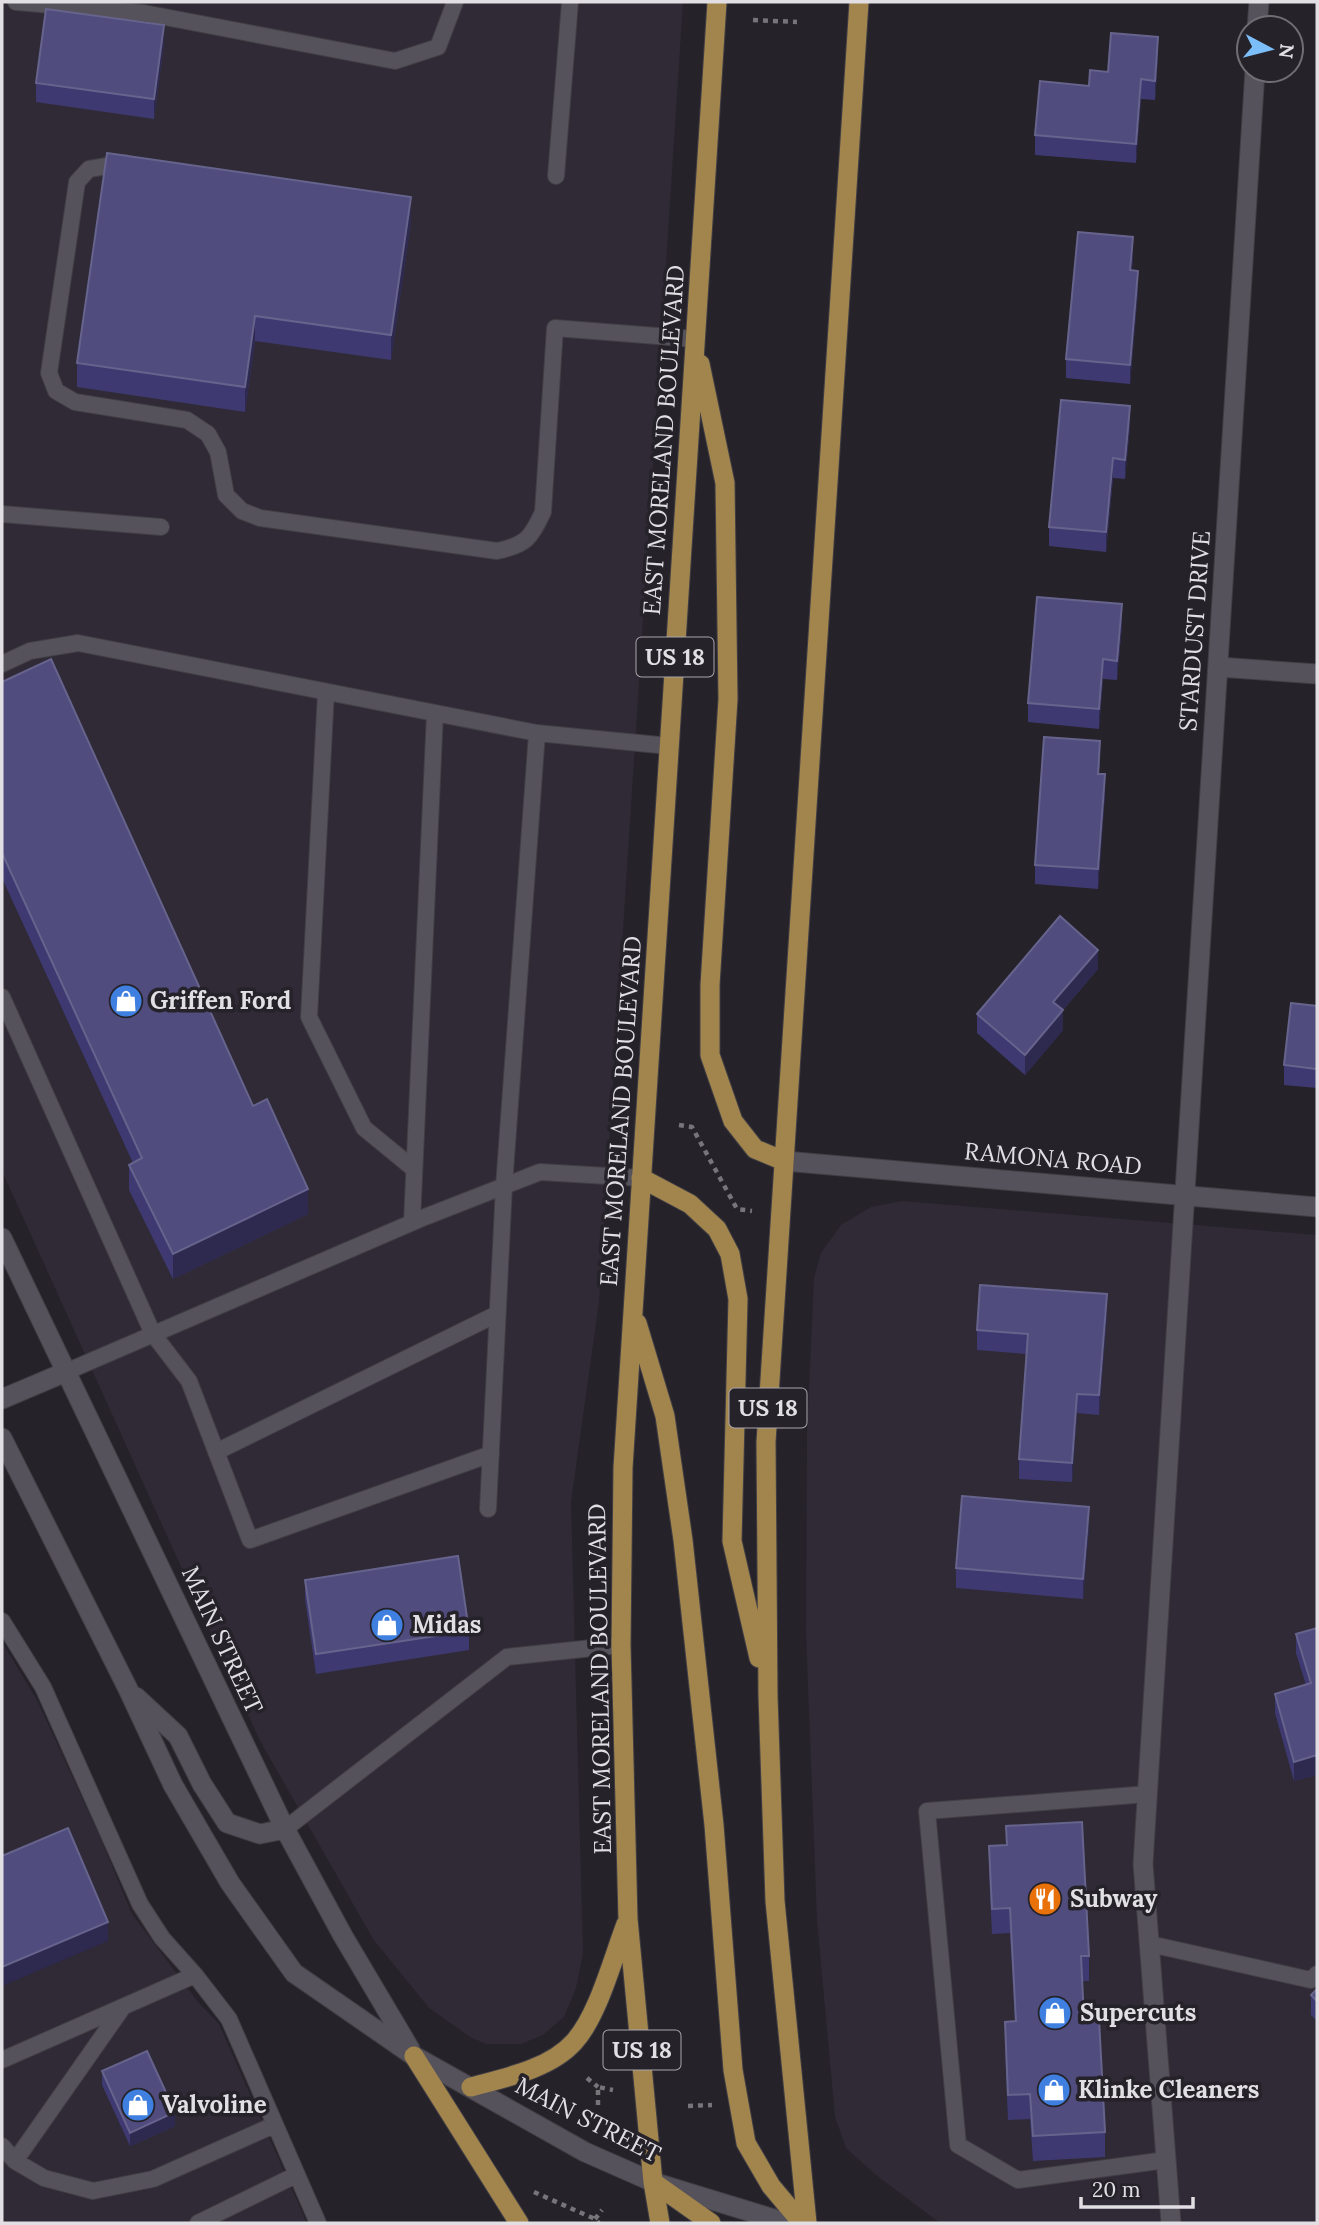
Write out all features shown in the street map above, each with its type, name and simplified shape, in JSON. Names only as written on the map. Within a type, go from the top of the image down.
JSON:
[{"type":"main road","name":"EAST MORELAND BOULEVARD","points":[[660,2223],[653,2182],[628,1919],[621,1645],[623,1468],[717,2]]},
{"type":"main road","name":"US 18","points":[[805,2223],[775,1901],[768,1696],[766,1442],[859,2]]},
{"type":"main road","points":[[695,338],[724,483],[728,699],[710,985],[710,1055],[733,1121],[755,1149],[784,1161]]},
{"type":"main road","points":[[641,1178],[690,1204],[717,1229],[730,1254],[738,1299],[732,1541],[768,1696]]},
{"type":"main road","points":[[633,1312],[665,1416],[683,1540],[713,1825],[735,2081],[746,2143],[771,2186],[805,2223]]},
{"type":"main road","points":[[471,2087],[524,2073],[560,2054],[574,2043],[590,2018],[628,1919]]},
{"type":"main road","points":[[414,2056],[519,2223]]},
{"type":"main road","points":[[653,2182],[711,2223]]},
{"type":"street","name":"STARDUST DRIVE","points":[[1171,2223],[1143,1864],[1254,84]]},
{"type":"street","points":[[1218,667],[1317,674]]},
{"type":"street","name":"RAMONA ROAD","points":[[784,1161],[1317,1207]]},
{"type":"street","name":"MAIN STREET","points":[[2,1238],[285,1829],[343,1936],[414,2056]]},
{"type":"street","points":[[2,1399],[68,1371]]},
{"type":"street","name":"MAIN STREET","points":[[2,1438],[173,1785],[224,1872],[294,1973],[414,2056],[585,2152],[653,2182],[787,2223]]},
{"type":"street","points":[[128,1689],[178,1736],[202,1784],[227,1823],[260,1834],[285,1829]]},
{"type":"lane","points":[[16,2],[144,13],[395,61],[438,47],[455,2]]},
{"type":"lane","points":[[556,176],[570,2]]},
{"type":"lane","points":[[145,164],[131,163],[89,169],[76,182],[49,373],[57,391],[75,402],[187,420],[208,434],[218,452],[226,495],[242,511],[260,518],[497,551],[519,546],[534,532],[543,512],[555,328],[695,338]]},
{"type":"lane","points":[[2,514],[160,527]]},
{"type":"lane","points":[[2,664],[30,652],[78,643],[537,733],[669,746]]},
{"type":"lane","points":[[326,692],[309,1017],[364,1128],[414,1168]]},
{"type":"lane","points":[[412,1222],[435,713]]},
{"type":"lane","points":[[488,1509],[504,1186],[537,733]]},
{"type":"lane","points":[[2,997],[153,1334],[189,1381],[250,1540],[491,1454]]},
{"type":"lane","points":[[68,1371],[412,1222],[540,1172],[641,1178]]},
{"type":"lane","points":[[216,1452],[497,1314]]},
{"type":"lane","points":[[2,1621],[43,1688],[140,1904],[162,1938],[229,2019],[318,2223]]},
{"type":"lane","points":[[285,1829],[507,1657],[621,1645]]},
{"type":"lane","points":[[1148,1794],[927,1811],[958,2145],[1018,2180],[1167,2160]]},
{"type":"lane","points":[[1150,1944],[1311,1980],[1317,1974]]},
{"type":"lane","points":[[2,2060],[195,1975]]},
{"type":"lane","points":[[15,2161],[125,2005]]},
{"type":"lane","points":[[2,2146],[15,2161],[44,2178],[93,2191],[153,2179],[274,2125]]},
{"type":"lane","points":[[198,2223],[228,2217],[296,2175]]},
{"type":"path","points":[[752,20],[797,22]]},
{"type":"path","points":[[679,1125],[692,1127],[737,1209],[752,1210]]},
{"type":"path","points":[[587,2078],[598,2087],[613,2090]]},
{"type":"path","points":[[598,2087],[598,2105]]},
{"type":"path","points":[[688,2106],[723,2104]]},
{"type":"path","points":[[533,2192],[597,2221],[602,2210]]},
{"type":"shaded area","points":[[2,2],[683,2],[599,1302],[571,1502],[583,1953],[576,1988],[564,2017],[543,2035],[521,2044],[486,2044],[470,2037],[429,2008],[373,1939],[259,1739],[2,1171]]},
{"type":"shaded area","points":[[902,1201],[1317,1235],[1317,2223],[940,2223],[876,2175],[846,2148],[835,2117],[817,1920],[806,1633],[807,1433],[814,1278],[821,1253],[841,1225],[871,1207]]},
{"type":"shaded area","points":[[2,1642],[38,1702],[132,1914],[198,2002],[219,2024],[307,2223],[2,2223]]},
{"type":"building","points":[[46,9],[164,25],[154,99],[36,83]]},
{"type":"building","points":[[1111,33],[1158,37],[1155,81],[1141,79],[1136,144],[1035,135],[1040,81],[1089,86],[1090,70],[1108,72]]},
{"type":"building","points":[[107,153],[411,197],[391,335],[255,316],[245,387],[77,363]]},
{"type":"building","points":[[1078,232],[1133,237],[1130,270],[1138,271],[1130,365],[1066,359]]},
{"type":"building","points":[[1061,400],[1130,406],[1125,460],[1113,458],[1106,532],[1049,527]]},
{"type":"building","points":[[1037,597],[1122,604],[1117,661],[1103,659],[1099,709],[1028,703]]},
{"type":"building","name":"Griffen Ford","points":[[51,659],[253,1106],[267,1099],[308,1189],[173,1254],[129,1165],[142,1158],[2,853],[2,682]]},
{"type":"building","points":[[1044,737],[1100,741],[1098,774],[1105,774],[1098,869],[1035,865]]},
{"type":"building","points":[[1060,916],[1098,950],[1053,1002],[1063,1010],[1025,1055],[977,1014]]},
{"type":"building","points":[[1291,1003],[1317,1006],[1317,1069],[1284,1065]]},
{"type":"building","points":[[980,1285],[1107,1294],[1099,1395],[1077,1394],[1072,1463],[1019,1459],[1028,1334],[977,1330]]},
{"type":"building","points":[[962,1496],[1089,1507],[1083,1579],[956,1568]]},
{"type":"building","name":"Midas","points":[[458,1556],[469,1631],[316,1654],[305,1580]]},
{"type":"building","points":[[1317,1628],[1317,1755],[1294,1762],[1275,1694],[1311,1683],[1296,1634]]},
{"type":"building","points":[[1082,1822],[1089,1956],[1081,1956],[1084,2020],[1099,2019],[1105,2132],[1033,2136],[1030,2094],[1008,2095],[1005,2022],[1016,2021],[1010,1908],[992,1909],[989,1846],[1007,1845],[1006,1826]]},
{"type":"building","points":[[68,1828],[108,1922],[2,1967],[2,1856]]},
{"type":"building","points":[[1317,1989],[1317,2001],[1311,1995]]},
{"type":"building","name":"Valvoline","points":[[147,2051],[175,2112],[130,2133],[102,2071]]},
{"type":"place","name":"Griffen Ford","points":[[126,1001]]},
{"type":"place","name":"Midas","points":[[387,1625]]},
{"type":"place","name":"Subway","points":[[1045,1899]]},
{"type":"place","name":"Supercuts","points":[[1055,2013]]},
{"type":"place","name":"Klinke Cleaners","points":[[1054,2090]]},
{"type":"place","name":"Valvoline","points":[[138,2105]]}]
